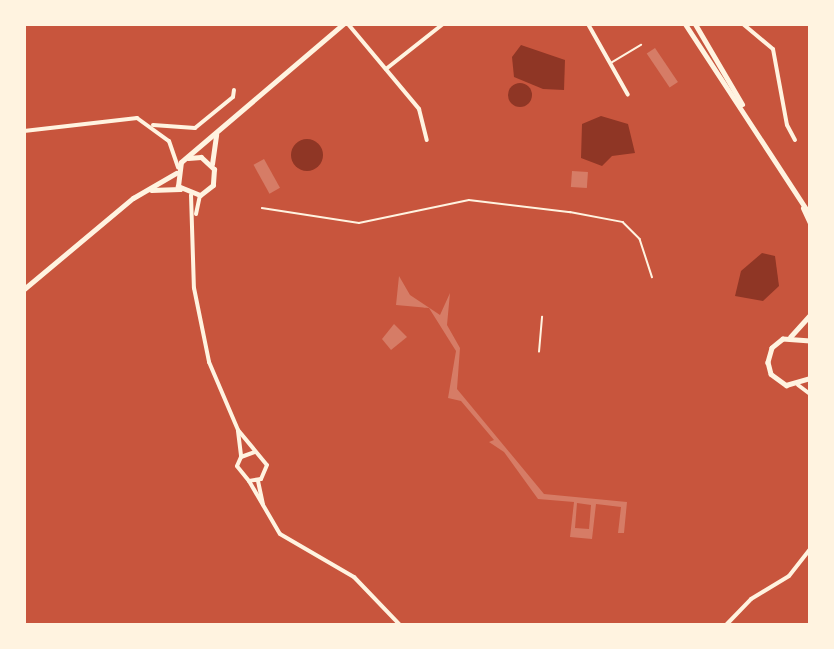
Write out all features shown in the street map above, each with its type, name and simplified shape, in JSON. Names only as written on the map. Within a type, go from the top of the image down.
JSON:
[{"type":"main road","points":[[24,288],[177,170],[216,132],[343,24]]},
{"type":"main road","points":[[685,24],[810,215]]},
{"type":"main road","points":[[695,24],[762,140]]},
{"type":"main road","points":[[149,190],[181,189],[191,195],[200,195],[213,184],[212,164],[216,132]]},
{"type":"main road","points":[[188,158],[201,157],[212,164]]},
{"type":"main road","points":[[177,170],[181,189]]},
{"type":"main road","points":[[801,201],[810,223]]},
{"type":"main road","points":[[790,338],[810,315]]},
{"type":"street","points":[[348,24],[419,109],[427,140]]},
{"type":"street","points":[[386,69],[442,24]]},
{"type":"street","points":[[588,24],[628,95]]},
{"type":"street","points":[[743,24],[773,49],[787,125],[795,140]]},
{"type":"street","points":[[24,131],[130,118],[153,125],[195,128],[233,97],[234,90]]},
{"type":"street","points":[[153,125],[169,141],[177,170]]},
{"type":"street","points":[[191,195],[195,218],[194,288],[200,326],[218,388],[238,430],[267,465],[258,481],[264,511]]},
{"type":"street","points":[[195,218],[200,195]]},
{"type":"street","points":[[808,342],[790,338],[772,348],[769,369],[780,383],[798,385],[810,394]]},
{"type":"street","points":[[798,385],[810,378]]},
{"type":"street","points":[[238,430],[241,457],[238,471],[249,481],[264,511],[280,534],[347,572],[400,625]]},
{"type":"street","points":[[241,457],[255,452]]},
{"type":"street","points":[[249,481],[258,481]]},
{"type":"street","points":[[726,625],[751,599],[789,576],[810,549]]},
{"type":"lane","points":[[609,64],[641,45]]},
{"type":"lane","points":[[262,208],[359,223],[469,200],[570,212],[623,222],[640,239],[652,277]]},
{"type":"lane","points":[[539,352],[542,317]]},
{"type":"shaded area","points":[[521,45],[565,60],[564,90],[543,89],[514,77],[512,57]]},
{"type":"shaded area","points":[[520,83],[528,87],[532,95],[528,103],[520,107],[512,103],[508,95],[512,87]]},
{"type":"shaded area","points":[[601,116],[628,124],[635,153],[612,156],[602,166],[581,158],[582,124]]},
{"type":"shaded area","points":[[307,139],[319,143],[323,155],[319,167],[307,171],[295,167],[291,155],[295,143]]},
{"type":"shaded area","points":[[762,253],[775,256],[779,286],[763,301],[735,296],[741,271]]},
{"type":"building","points":[[655,48],[678,82],[670,88],[647,54]]},
{"type":"building","points":[[264,159],[280,188],[270,194],[254,165]]},
{"type":"building","points":[[572,171],[588,172],[587,188],[571,187]]},
{"type":"building","points":[[399,276],[410,295],[440,315],[450,293],[447,325],[460,348],[457,389],[544,494],[627,502],[624,533],[618,533],[621,507],[596,504],[592,539],[570,537],[574,502],[538,499],[504,452],[489,442],[494,440],[461,401],[448,398],[456,351],[429,308],[396,305]],"holes":[[[577,503],[591,505],[589,529],[575,528]]]},
{"type":"building","points":[[394,324],[407,337],[391,350],[382,339]]}]
